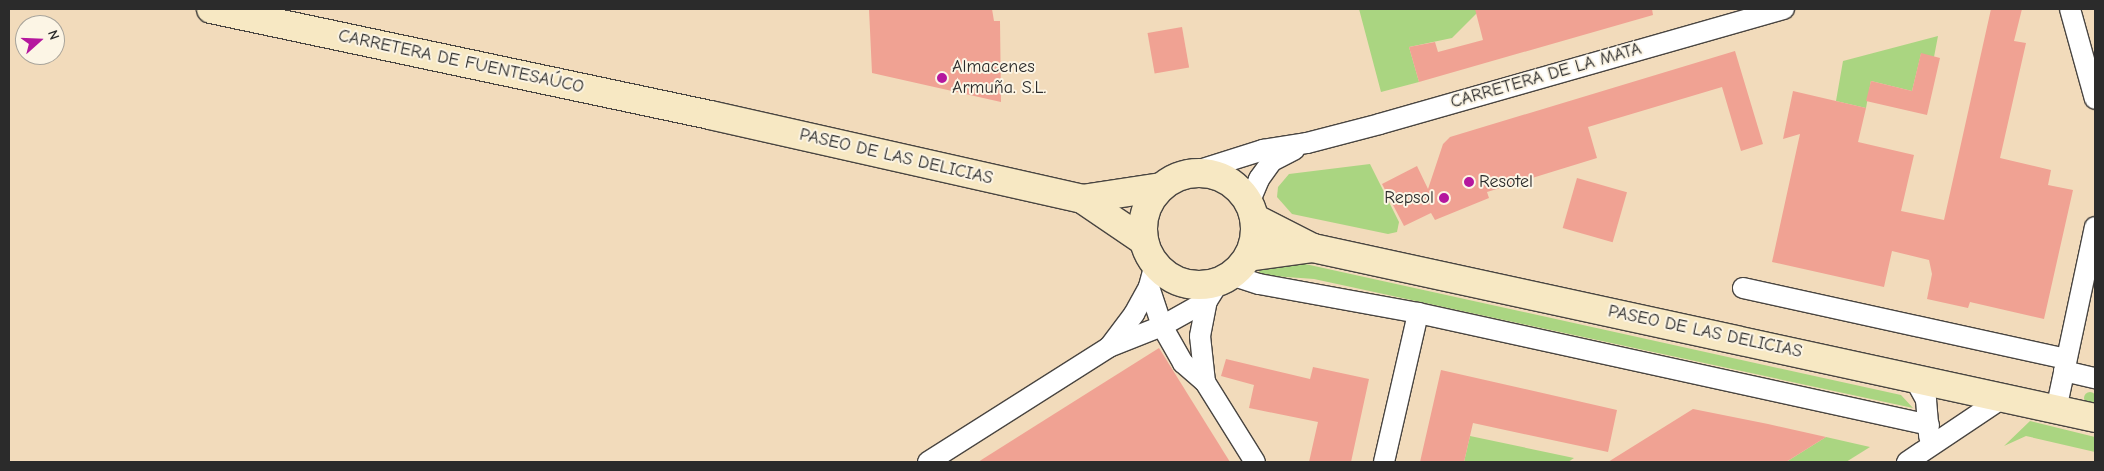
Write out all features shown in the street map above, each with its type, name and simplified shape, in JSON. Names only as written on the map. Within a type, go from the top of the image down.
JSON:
[{"type":"main road","name":"CARRETERA DE FUENTESAÚCO","points":[[211,9],[710,115]]},
{"type":"main road","name":"PASEO DE LAS DELICIAS","points":[[710,115],[1082,199],[1161,187]]},
{"type":"main road","points":[[1190,173],[1208,173],[1224,178],[1238,189],[1251,210],[1254,238],[1226,279],[1201,286],[1184,283],[1149,264],[1143,221],[1149,202],[1161,187],[1190,173]]},
{"type":"main road","name":"PASEO DE LAS DELICIAS","points":[[1082,199],[1149,264]]},
{"type":"main road","name":"PASEO DE LAS DELICIAS","points":[[1251,210],[1313,248],[2095,418]]},
{"type":"main road","name":"PASEO DE LAS DELICIAS","points":[[1226,279],[1313,248]]},
{"type":"street","name":"CARRETERA DE LA MATA","points":[[1190,173],[1263,150],[1307,143],[1784,9]]},
{"type":"street","points":[[2070,9],[2095,99]]},
{"type":"street","name":"CARRETERA DE LA MATA","points":[[1251,210],[1259,179],[1272,161],[1307,143]]},
{"type":"street","points":[[2056,410],[2095,228]]},
{"type":"street","points":[[1149,264],[1162,326],[1183,363],[1204,382],[1255,462]]},
{"type":"street","points":[[1109,347],[1134,314],[1149,264]]},
{"type":"street","points":[[1204,382],[1200,336],[1226,279]]},
{"type":"street","points":[[928,462],[1109,347],[1162,326],[1226,279],[1418,313],[1929,425]]},
{"type":"street","points":[[1743,288],[2065,365],[2095,378]]},
{"type":"street","points":[[1384,462],[1418,313]]},
{"type":"street","points":[[1914,378],[1926,400],[1929,449]]},
{"type":"street","points":[[1907,462],[2004,397]]},
{"type":"green space","points":[[1359,9],[1481,9],[1452,38],[1409,47],[1419,82],[1381,92]]},
{"type":"green space","points":[[1938,36],[1934,57],[1921,54],[1912,91],[1871,81],[1866,108],[1836,101],[1843,61]]},
{"type":"green space","points":[[1370,164],[1399,222],[1397,232],[1388,234],[1292,214],[1277,197],[1278,187],[1289,174]]},
{"type":"green space","points":[[1296,262],[1901,395],[1913,408],[1314,279],[1260,275],[1259,270],[1269,265]]},
{"type":"green space","points":[[2090,392],[2096,398],[2090,404],[2084,398]]},
{"type":"green space","points":[[2030,421],[2095,437],[2095,452],[2026,436],[2004,446]]},
{"type":"green space","points":[[1470,436],[1574,458],[1568,462],[1464,462]]},
{"type":"green space","points":[[1826,437],[1870,447],[1846,462],[1786,462]]},
{"type":"building","points":[[869,9],[992,9],[994,21],[1000,21],[1001,102],[872,73]]},
{"type":"building","points":[[1475,9],[1652,9],[1653,15],[1419,82],[1409,47],[1435,42],[1438,52],[1483,40]]},
{"type":"building","points":[[1991,9],[2022,9],[2014,41],[2026,43],[2000,158],[2051,170],[2048,185],[2073,190],[2044,319],[1970,302],[1968,308],[1927,299],[1932,274],[1929,260],[1892,251],[1884,287],[1772,262],[1800,134],[1783,139],[1793,91],[1866,108],[1858,142],[1914,155],[1901,211],[1944,220]]},
{"type":"building","points":[[1182,27],[1189,67],[1155,73],[1148,33]]},
{"type":"building","points":[[1735,51],[1763,144],[1741,151],[1722,87],[1588,127],[1597,158],[1487,192],[1489,198],[1435,220],[1431,213],[1404,226],[1382,184],[1417,166],[1428,189],[1443,144],[1450,137]]},
{"type":"building","points":[[1921,53],[1940,58],[1927,115],[1866,101],[1871,81],[1912,91]]},
{"type":"building","points":[[1577,178],[1627,192],[1613,242],[1563,228]]},
{"type":"building","points":[[1159,348],[1230,462],[978,462],[1089,392]]},
{"type":"building","points":[[1226,359],[1310,379],[1313,367],[1369,379],[1351,462],[1309,462],[1318,422],[1249,408],[1254,385],[1221,376]]},
{"type":"building","points":[[1441,370],[1617,410],[1608,452],[1473,423],[1464,462],[1420,462]]},
{"type":"building","points":[[1693,409],[1826,437],[1786,462],[1608,462]]},
{"type":"place","name":"Almacenes Armuña. S.L.","points":[[942,78]]},
{"type":"place","name":"Resotel","points":[[1469,182]]},
{"type":"place","name":"Repsol","points":[[1444,198]]}]
